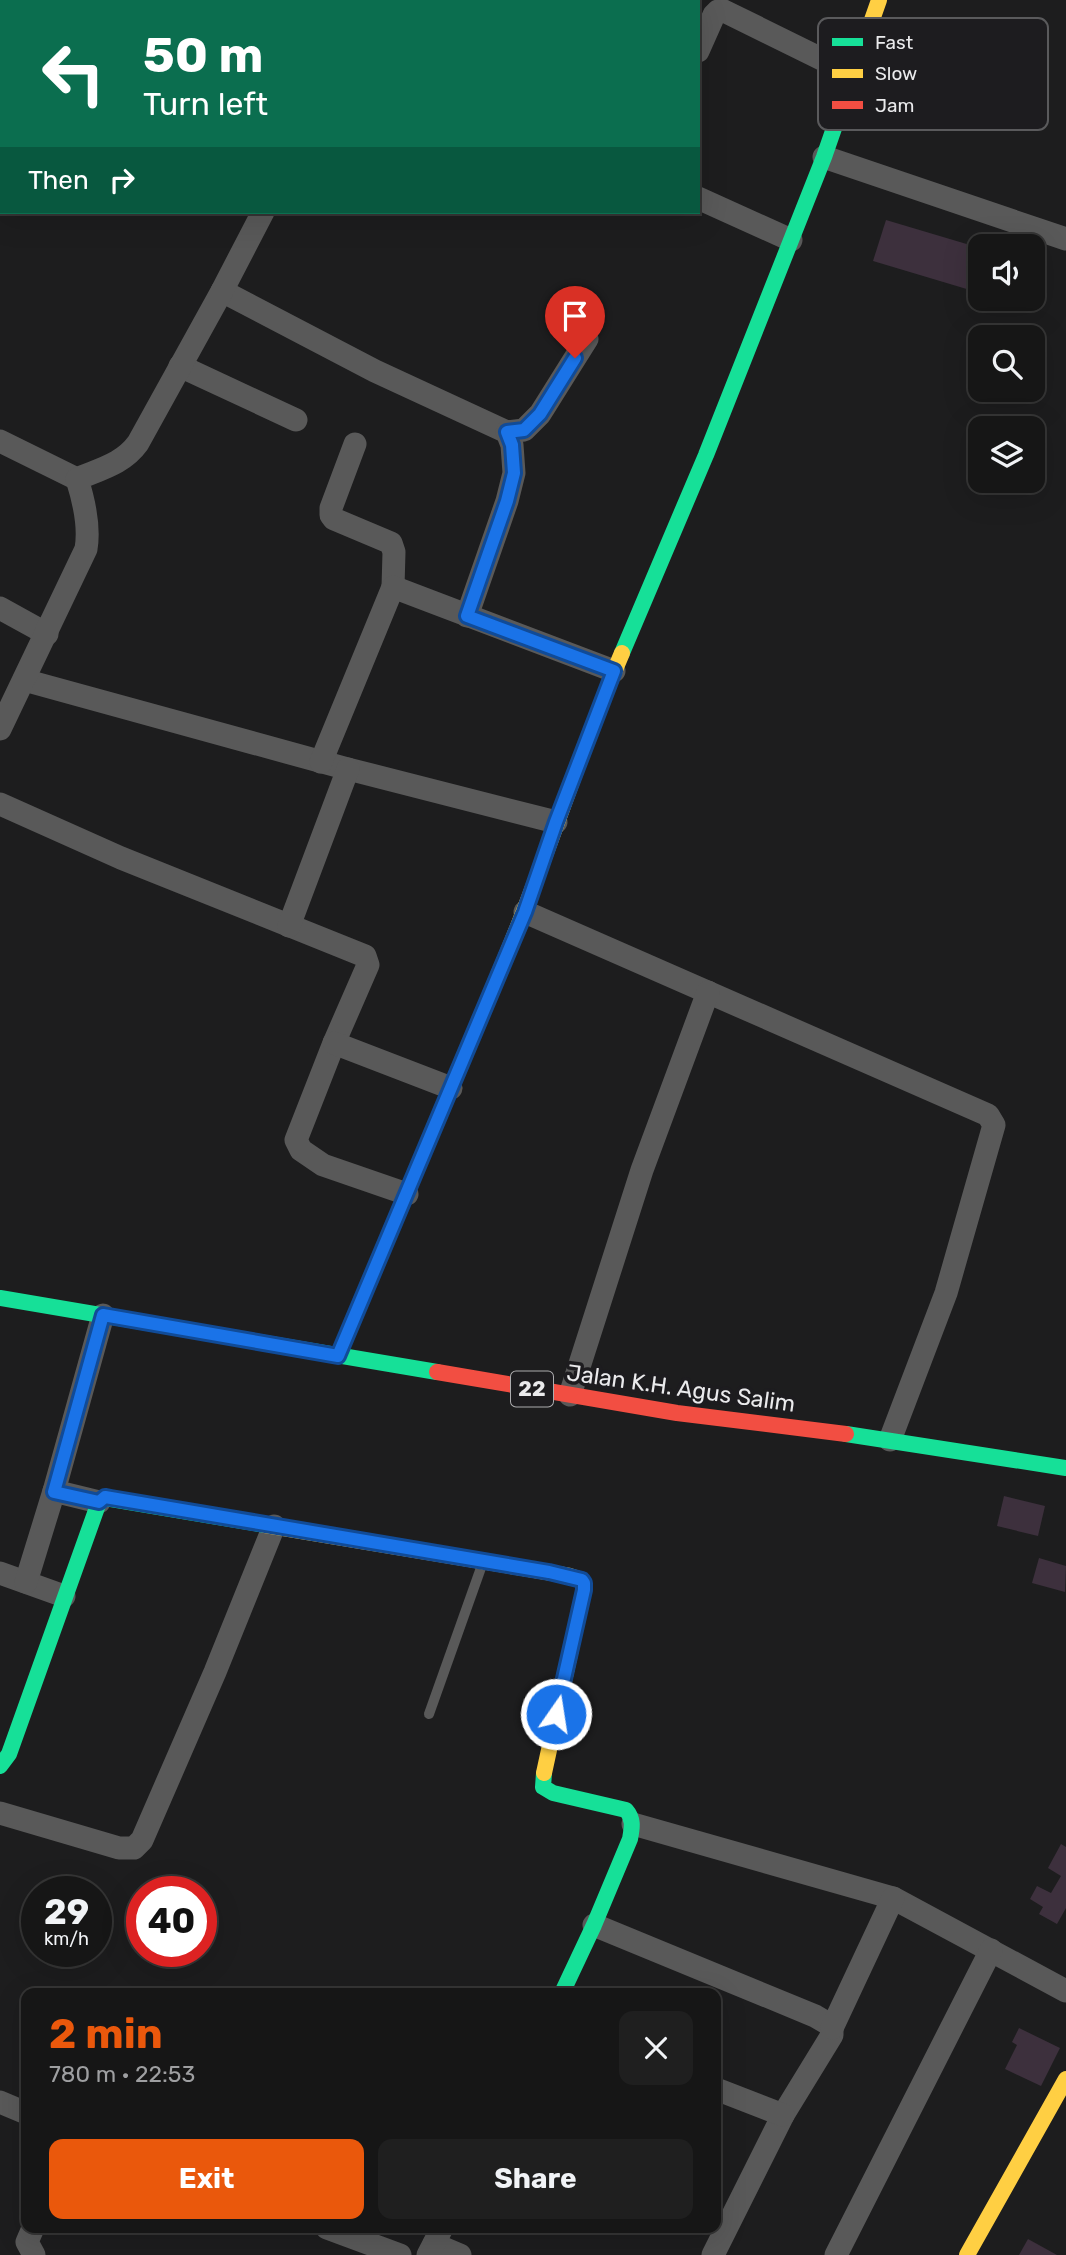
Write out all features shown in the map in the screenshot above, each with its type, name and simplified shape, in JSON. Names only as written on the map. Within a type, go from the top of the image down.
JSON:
[{"type":"main road","points":[[873,18],[879,0]]},
{"type":"main road","points":[[338,1356],[525,912],[614,671],[706,455],[834,130]]},
{"type":"main road","name":"Jalan K.H. Agus Salim","points":[[0,1297],[677,1413],[890,1440],[1066,1468]]},
{"type":"main road","points":[[0,1766],[9,1754],[99,1502],[105,1497],[575,1577],[584,1583],[542,1781],[543,1787],[554,1793],[626,1810],[633,1824],[594,1925],[564,1988]]},
{"type":"main road","points":[[967,2255],[1066,2078]]},
{"type":"street","points":[[700,46],[714,15],[718,11],[724,11],[818,57]]},
{"type":"street","points":[[824,157],[1066,239]]},
{"type":"street","points":[[700,199],[791,240]]},
{"type":"street","points":[[0,441],[77,479],[130,455],[262,214]]},
{"type":"street","points":[[222,291],[375,371],[507,432],[524,430],[540,414],[587,339]]},
{"type":"street","points":[[180,366],[296,420]]},
{"type":"street","points":[[467,616],[514,473],[512,445],[507,432]]},
{"type":"street","points":[[321,762],[393,587],[394,552],[391,544],[334,519],[331,515],[333,501],[355,444]]},
{"type":"street","points":[[0,729],[86,549],[86,516],[77,479]]},
{"type":"street","points":[[393,587],[614,671]]},
{"type":"street","points":[[0,608],[47,634]]},
{"type":"street","points":[[24,680],[321,762],[556,822]]},
{"type":"street","points":[[289,926],[348,769]]},
{"type":"street","points":[[0,804],[121,858],[365,956],[368,965],[296,1140],[301,1150],[323,1164],[407,1194]]},
{"type":"street","points":[[525,912],[992,1119],[994,1125],[946,1293],[890,1440]]},
{"type":"street","points":[[570,1395],[642,1170],[708,992]]},
{"type":"street","points":[[334,1044],[451,1088]]},
{"type":"street","points":[[26,1582],[103,1315]]},
{"type":"street","points":[[54,1492],[99,1502]]},
{"type":"street","points":[[0,1813],[119,1847],[134,1848],[142,1840],[215,1672],[274,1526]]},
{"type":"street","points":[[0,1573],[64,1596]]},
{"type":"street","points":[[633,1824],[893,1898],[1066,1991]]},
{"type":"street","points":[[723,2217],[831,2035],[893,1898]]},
{"type":"street","points":[[594,1925],[815,2016],[832,2028]]},
{"type":"street","points":[[836,2255],[990,1950]]},
{"type":"street","points":[[721,2091],[783,2115]]},
{"type":"street","points":[[0,2102],[21,2111]]},
{"type":"street","points":[[31,2233],[27,2242],[34,2255]]},
{"type":"street","points":[[341,2233],[400,2255]]},
{"type":"street","points":[[713,2255],[719,2233]]},
{"type":"street","points":[[435,2242],[460,2255]]},
{"type":"lane","points":[[429,1714],[483,1561]]},
{"type":"building","points":[[886,220],[968,244],[968,289],[873,261]]},
{"type":"building","points":[[1004,1496],[1045,1506],[1038,1536],[997,1526]]},
{"type":"building","points":[[1039,1558],[1066,1566],[1065,1592],[1032,1583]]},
{"type":"building","points":[[1061,1844],[1066,1847],[1066,1908],[1057,1924],[1039,1914],[1043,1907],[1030,1899],[1037,1886],[1051,1893],[1061,1876],[1048,1868]]},
{"type":"building","points":[[1019,2028],[1060,2048],[1041,2086],[1005,2069],[1017,2045],[1012,2042]]},
{"type":"building","points":[[1028,2239],[1057,2255],[1019,2255]]},
{"type":"traffic: fast","points":[[622,653],[706,455],[833,130]]},
{"type":"traffic: fast","points":[[0,1298],[437,1372]]},
{"type":"traffic: fast","points":[[846,1434],[1066,1468]]},
{"type":"traffic: fast","points":[[0,1766],[9,1754],[99,1502],[105,1498],[265,1525]]},
{"type":"traffic: fast","points":[[544,1773],[543,1787],[553,1793],[626,1810],[632,1824],[630,1839],[564,1988]]},
{"type":"traffic: slow","points":[[873,18],[879,0]]},
{"type":"traffic: slow","points":[[499,973],[622,653]]},
{"type":"traffic: slow","points":[[265,1525],[582,1580],[584,1589],[544,1773]]},
{"type":"traffic: slow","points":[[967,2255],[1066,2079]]},
{"type":"traffic: jam","points":[[338,1356],[499,973]]},
{"type":"traffic: jam","points":[[437,1372],[677,1413],[846,1434]]},
{"type":"route","points":[[556,1714],[584,1590],[582,1580],[549,1572],[111,1498],[105,1497],[99,1502],[54,1492],[103,1315],[338,1356],[525,912],[614,671],[467,616],[514,473],[512,445],[507,432],[524,430],[540,414],[575,358]]}]
